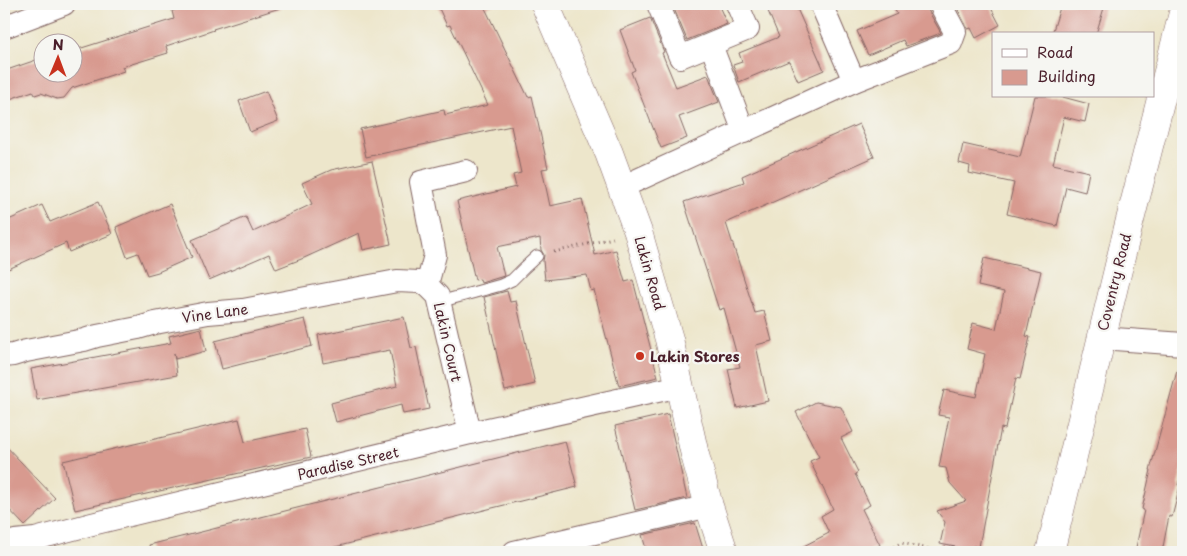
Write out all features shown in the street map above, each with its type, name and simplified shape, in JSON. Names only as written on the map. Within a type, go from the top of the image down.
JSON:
[{"type":"street","points":[[4,27],[64,4]]},
{"type":"street","name":"Lakin Road","points":[[545,4],[609,153],[638,232],[669,339],[695,455],[724,552]]},
{"type":"street","points":[[658,4],[680,57],[748,30],[737,4]]},
{"type":"street","points":[[821,4],[854,81]]},
{"type":"street","points":[[622,187],[854,81],[951,43],[955,32],[940,4]]},
{"type":"street","name":"Coventry Road","points":[[1050,552],[1128,228],[1183,13]]},
{"type":"street","points":[[711,45],[744,132]]},
{"type":"street","name":"Lakin Court","points":[[466,171],[421,182],[435,255],[433,294],[470,433]]},
{"type":"street","name":"Vine Lane","points":[[4,356],[208,312],[243,310],[397,281],[419,282],[433,294]]},
{"type":"street","points":[[1101,338],[1183,344]]},
{"type":"street","name":"Paradise Street","points":[[14,544],[470,433],[680,386]]},
{"type":"street","points":[[514,552],[709,506]]},
{"type":"lane","points":[[433,294],[501,285],[512,280],[537,256]]},
{"type":"path","points":[[537,256],[638,232]]},
{"type":"path","points":[[884,552],[901,543],[944,552]]},
{"type":"building","points":[[193,4],[279,4],[280,8],[166,46],[168,53],[122,67],[124,71],[72,88],[64,98],[57,99],[41,93],[35,95],[33,91],[4,101],[4,71],[32,61],[32,82],[82,82],[82,48],[174,19],[172,11]]},
{"type":"building","points":[[437,4],[495,4],[485,8],[528,97],[532,96],[548,168],[542,169],[550,206],[582,199],[595,255],[616,250],[625,282],[633,280],[658,377],[619,386],[594,290],[591,291],[587,275],[545,280],[544,255],[541,250],[540,238],[497,247],[504,276],[481,283],[480,279],[475,280],[457,201],[516,187],[513,175],[521,173],[511,126],[366,157],[360,129],[444,110],[445,115],[488,105],[450,25],[447,26]]},
{"type":"building","points":[[672,4],[718,4],[727,24],[687,40]]},
{"type":"building","points":[[765,4],[795,4],[824,70],[798,81],[789,61],[739,82],[733,65],[742,62],[739,53],[779,37]]},
{"type":"building","points":[[892,4],[927,4],[928,10],[941,33],[906,46],[903,40],[868,55],[857,31],[897,14]]},
{"type":"building","points":[[955,4],[989,4],[1000,25],[976,38],[971,28],[968,29]]},
{"type":"building","points":[[1061,4],[1088,4],[1104,8],[1097,32],[1053,32]]},
{"type":"building","points":[[650,18],[676,87],[708,75],[719,102],[679,117],[687,138],[661,148],[631,72],[635,70],[620,30]]},
{"type":"building","points":[[266,91],[278,121],[250,132],[239,101]]},
{"type":"building","points":[[1035,98],[1066,98],[1089,104],[1085,122],[1064,117],[1053,164],[1089,172],[1085,192],[1066,187],[1057,226],[1007,214],[1014,183],[969,173],[970,166],[959,163],[963,144],[1020,157]]},
{"type":"building","points":[[859,124],[874,157],[726,223],[755,313],[764,311],[772,341],[756,345],[768,401],[737,408],[728,369],[740,367],[724,308],[719,310],[684,202],[744,182],[742,176]]},
{"type":"building","points":[[372,161],[391,244],[363,250],[359,233],[276,269],[269,254],[209,280],[192,240],[246,217],[253,232],[312,204],[302,183],[331,170]]},
{"type":"building","points":[[98,202],[112,234],[69,252],[66,243],[4,271],[4,222],[42,205],[50,222]]},
{"type":"building","points":[[170,204],[192,257],[147,275],[138,253],[127,257],[116,227]]},
{"type":"building","points":[[984,258],[1041,271],[1026,336],[1030,337],[1020,379],[1016,378],[1005,429],[1001,428],[979,547],[973,546],[971,550],[940,544],[945,522],[937,511],[966,501],[950,483],[946,468],[939,467],[949,417],[938,415],[944,390],[976,397],[985,354],[967,349],[973,323],[996,329],[1004,292],[978,286]]},
{"type":"building","points":[[507,291],[510,302],[516,301],[535,384],[505,391],[484,297]]},
{"type":"building","points":[[404,317],[411,348],[416,347],[429,409],[403,414],[401,405],[336,422],[331,403],[397,386],[390,350],[323,363],[318,335]]},
{"type":"building","points":[[305,319],[312,346],[222,369],[215,341]]},
{"type":"building","points":[[201,328],[206,351],[175,359],[174,353],[177,375],[37,400],[31,369],[171,343],[169,336]]},
{"type":"building","points":[[1177,371],[1183,372],[1183,466],[1178,485],[1180,486],[1172,517],[1169,516],[1162,552],[1135,552],[1150,470]]},
{"type":"building","points":[[816,402],[841,407],[853,432],[841,438],[858,472],[855,474],[870,505],[862,509],[880,545],[867,552],[792,552],[829,533],[821,516],[833,509],[810,461],[819,457],[796,412]]},
{"type":"building","points":[[668,414],[687,498],[635,510],[615,426]]},
{"type":"building","points":[[239,419],[245,442],[305,429],[311,457],[75,510],[63,461]]},
{"type":"building","points":[[565,441],[577,487],[315,552],[150,552],[149,545]]},
{"type":"building","points":[[4,444],[55,498],[25,526],[4,504]]},
{"type":"building","points":[[695,523],[704,552],[647,552],[642,535]]},
{"type":"place","name":"Lakin Stores","points":[[640,356]]}]
